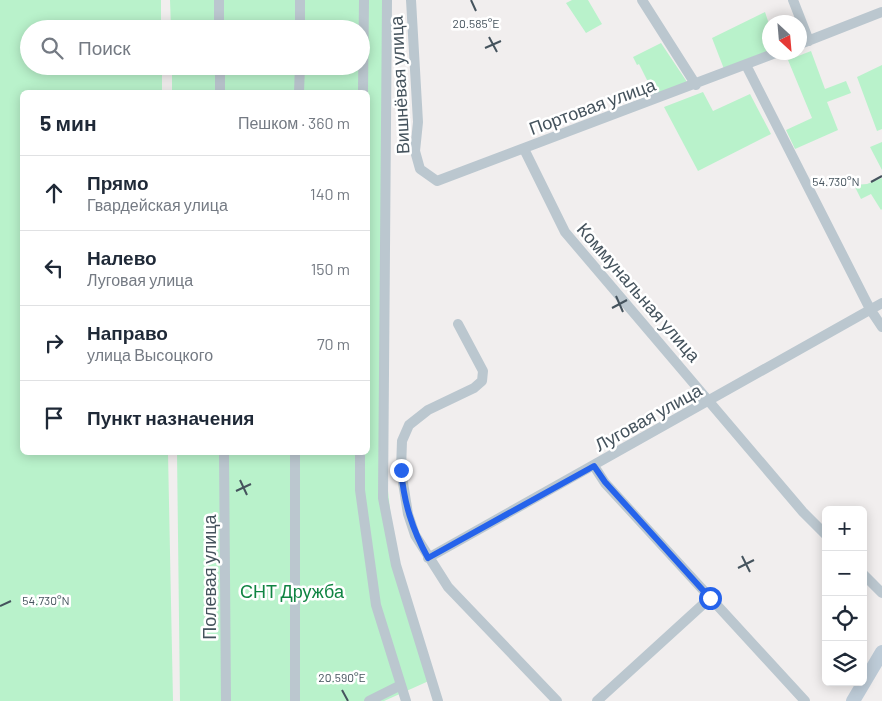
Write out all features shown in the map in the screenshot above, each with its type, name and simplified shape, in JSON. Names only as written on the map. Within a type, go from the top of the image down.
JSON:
[{"type":"street","points":[[219,0],[219,20]]},
{"type":"street","points":[[300,0],[300,20]]},
{"type":"street","points":[[364,0],[364,20]]},
{"type":"street","points":[[387,0],[384,498],[396,565],[438,701]]},
{"type":"street","name":"Вишнёвая улица","points":[[411,0],[418,122],[415,151],[420,168]]},
{"type":"street","points":[[642,0],[696,85]]},
{"type":"street","points":[[793,0],[797,15]]},
{"type":"street","points":[[807,41],[882,12]]},
{"type":"street","name":"Портовая улица","points":[[420,168],[437,181],[696,85],[762,58]]},
{"type":"street","points":[[746,64],[870,309],[882,327]]},
{"type":"street","points":[[220,75],[220,90]]},
{"type":"street","points":[[299,90],[300,75]]},
{"type":"street","points":[[363,75],[363,90]]},
{"type":"street","name":"Коммунальная улица","points":[[524,149],[565,232],[711,401],[803,512],[822,531]]},
{"type":"street","name":"Луговая улица","points":[[428,558],[711,401],[882,303]]},
{"type":"street","points":[[458,324],[483,371],[482,381],[474,388],[428,410],[409,425],[402,441],[401,470],[408,514],[415,535],[448,587],[557,701]]},
{"type":"street","name":"Полевая улица","points":[[224,455],[226,701]]},
{"type":"street","points":[[295,455],[295,701]]},
{"type":"street","points":[[360,455],[360,490],[376,605],[406,701]]},
{"type":"street","points":[[594,466],[605,482],[805,701]]},
{"type":"street","points":[[867,578],[882,593]]},
{"type":"street","points":[[596,701],[710,598]]},
{"type":"street","points":[[854,701],[882,652]]},
{"type":"street","points":[[368,701],[401,686]]},
{"type":"green space","points":[[0,0],[161,0],[161,20],[20,20],[20,75],[162,75],[162,90],[20,90],[20,455],[168,455],[173,701],[0,701]]},
{"type":"green space","name":"СНТ Дружба","points":[[170,0],[384,0],[386,472],[391,519],[401,576],[431,680],[384,701],[180,701],[177,455],[370,455],[370,90],[172,90],[172,75],[370,75],[370,20],[171,20]]},
{"type":"green space","points":[[572,0],[588,0],[602,24],[586,33],[566,3]]},
{"type":"green space","points":[[765,12],[766,15],[762,15],[762,54],[724,69],[712,38]]},
{"type":"green space","points":[[661,43],[687,82],[655,96],[639,64],[637,65],[633,57]]},
{"type":"green space","points":[[811,51],[825,89],[846,81],[851,93],[827,102],[838,130],[795,149],[786,130],[812,118],[788,60],[807,60],[807,53]]},
{"type":"green space","points":[[882,65],[882,129],[877,131],[857,77]]},
{"type":"green space","points":[[703,92],[713,111],[750,94],[771,134],[698,171],[664,107]]},
{"type":"green space","points":[[882,142],[882,170],[870,147]]},
{"type":"green space","points":[[882,178],[881,210],[871,194],[861,199],[854,185],[867,184]]},
{"type":"route","points":[[401,470],[403,494],[408,514],[415,535],[428,558],[594,466],[605,482],[710,598]]}]
